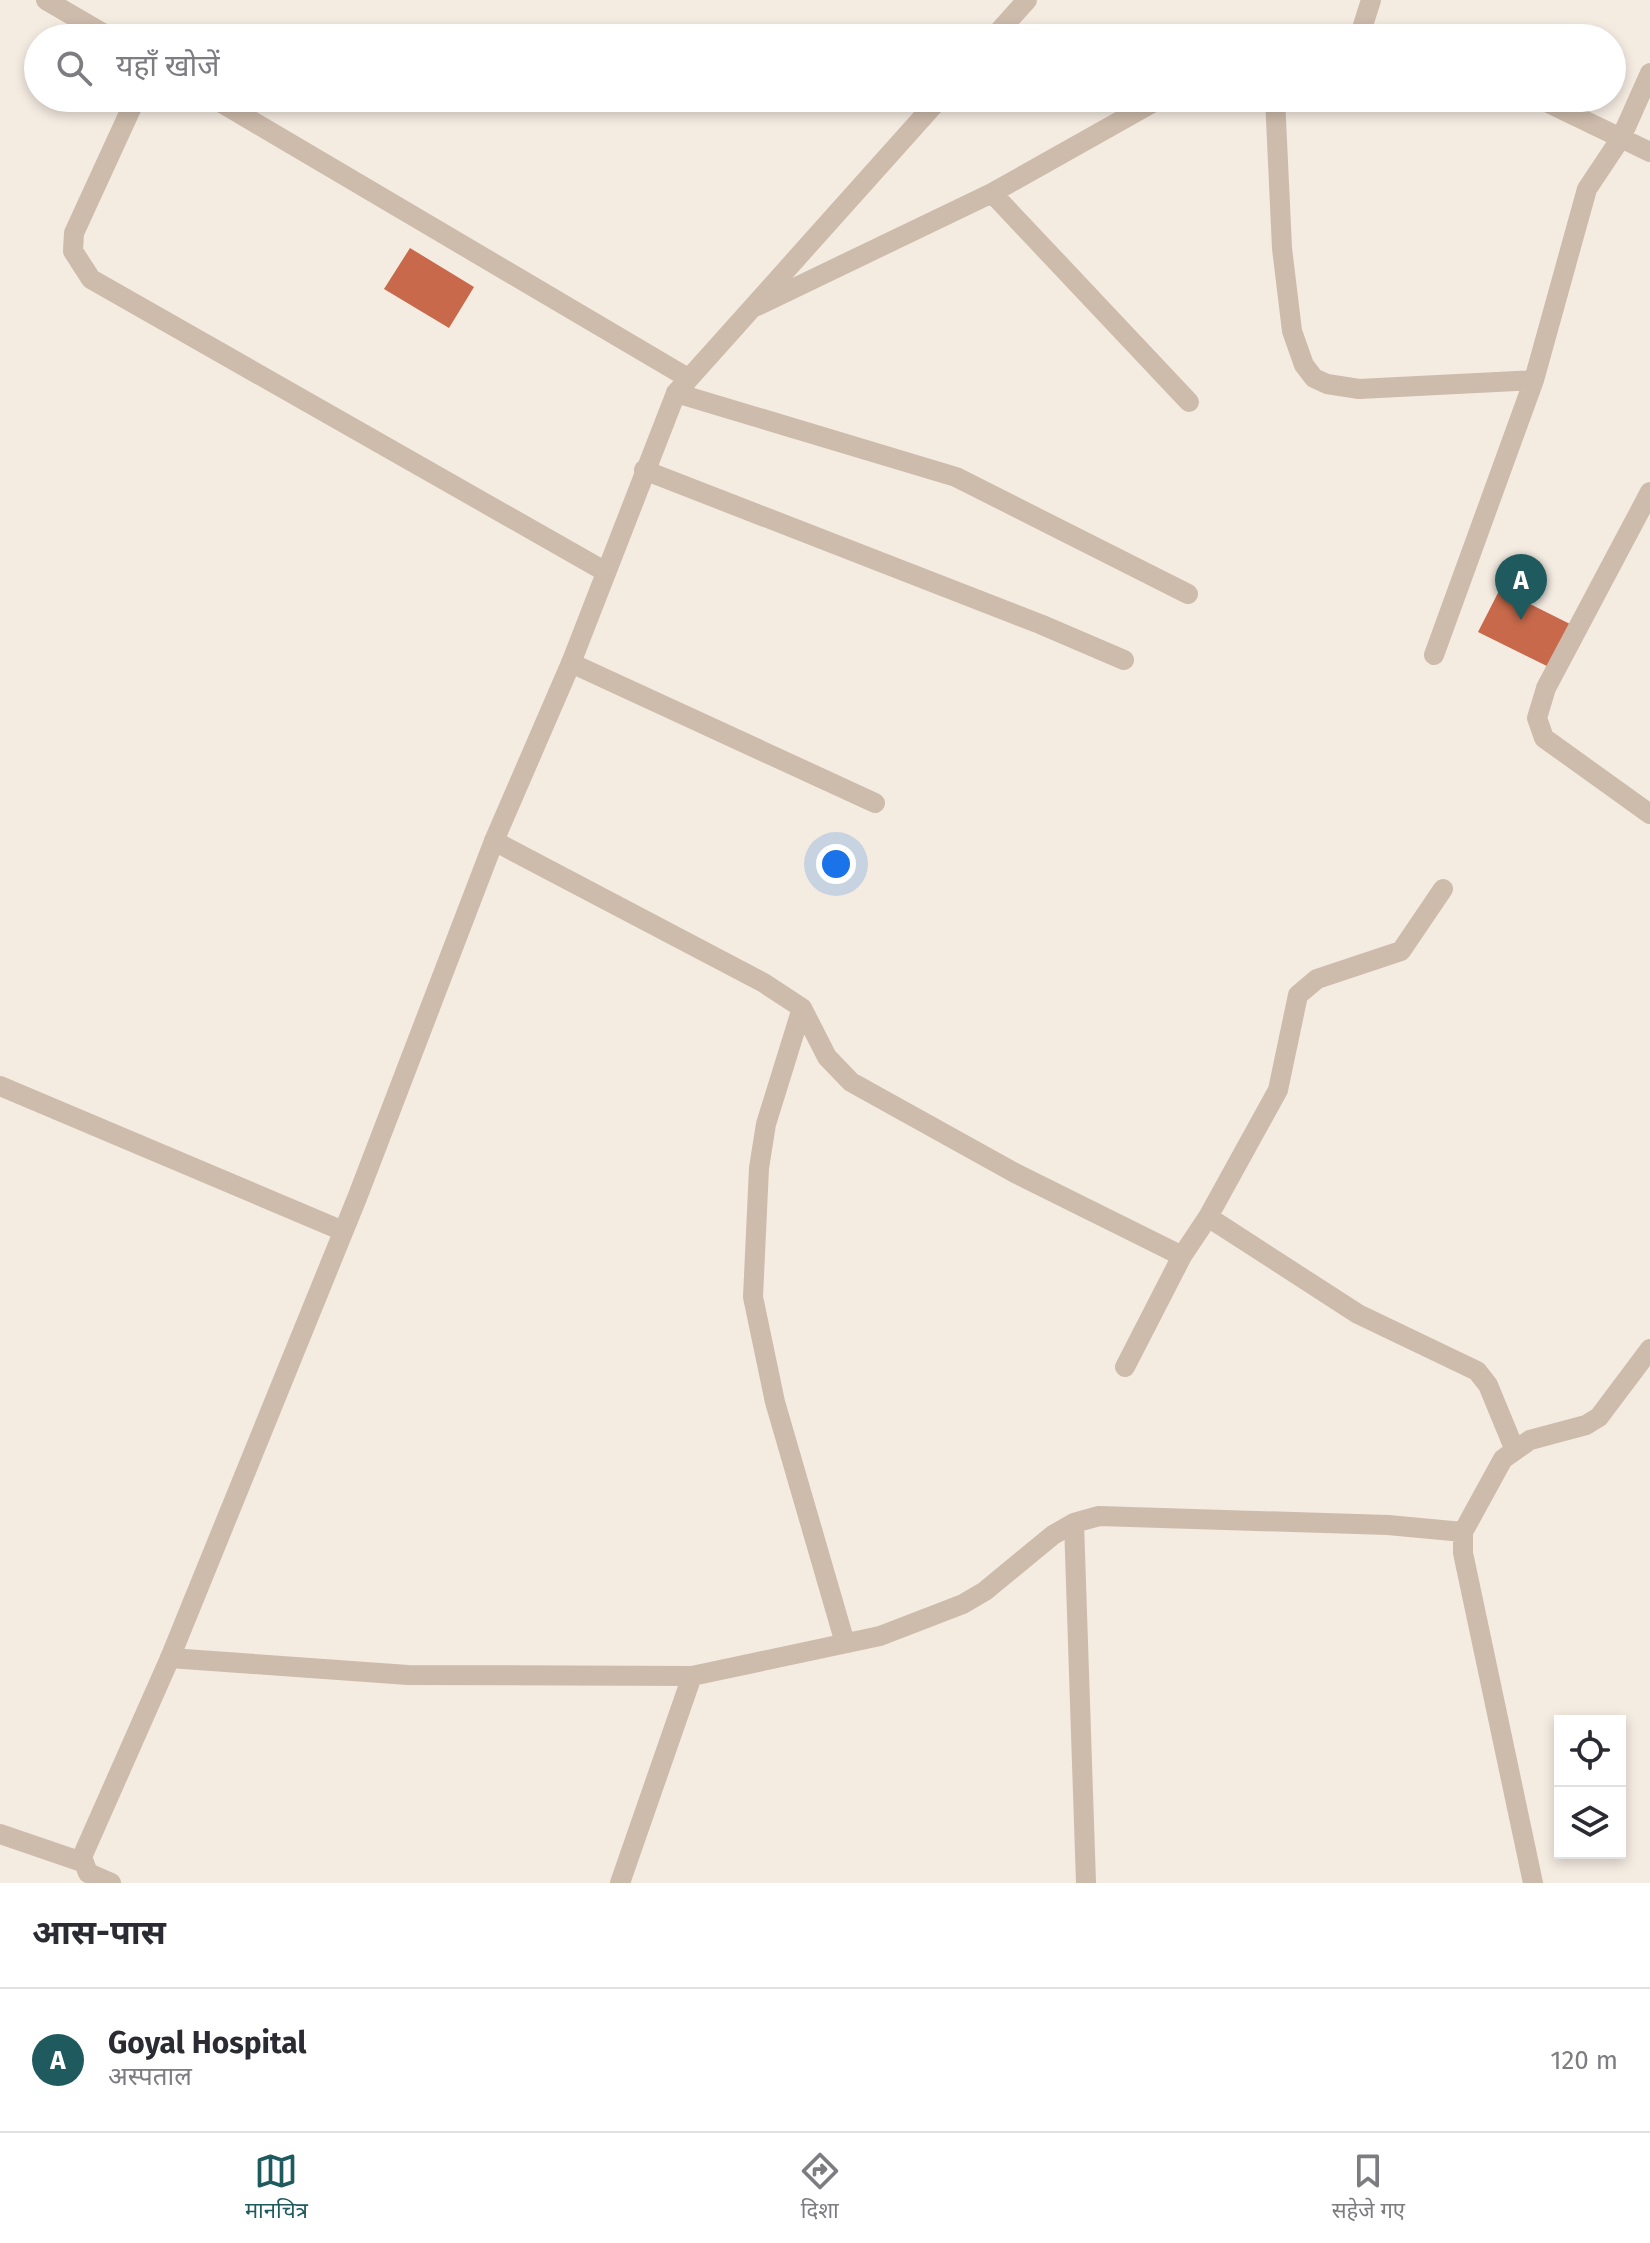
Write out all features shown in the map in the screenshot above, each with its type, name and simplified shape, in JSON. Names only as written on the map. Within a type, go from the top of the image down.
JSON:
[{"type":"street","points":[[46,0],[87,24]]},
{"type":"street","points":[[1006,24],[1027,0]]},
{"type":"street","points":[[1363,24],[1371,0]]},
{"type":"street","points":[[1434,655],[1492,505],[1534,380],[1587,189],[1621,138],[1650,73]]},
{"type":"street","points":[[130,112],[74,233],[73,251],[91,279],[606,572]]},
{"type":"street","points":[[236,112],[682,386],[956,477],[1188,594]]},
{"type":"street","points":[[82,1862],[170,1658],[343,1231],[494,841],[571,663],[644,470],[682,386],[757,306],[928,112]]},
{"type":"street","points":[[757,306],[992,193],[1136,112]]},
{"type":"street","points":[[1276,112],[1282,248],[1292,331],[1304,365],[1314,378],[1327,384],[1359,389],[1534,380]]},
{"type":"street","points":[[1567,112],[1650,152]]},
{"type":"street","points":[[992,193],[1189,402]]},
{"type":"street","points":[[644,470],[1040,624],[1124,660]]},
{"type":"street","points":[[1650,492],[1546,688],[1537,718],[1544,738],[1650,814]]},
{"type":"street","points":[[571,663],[875,803]]},
{"type":"street","points":[[494,841],[764,983],[802,1008],[827,1057],[851,1082],[1015,1173],[1182,1256]]},
{"type":"street","points":[[1125,1367],[1182,1256],[1208,1217],[1278,1090],[1298,995],[1317,979],[1401,951],[1443,889]]},
{"type":"street","points":[[802,1008],[766,1124],[758,1184],[753,1297],[775,1402],[845,1643]]},
{"type":"street","points":[[0,1086],[343,1231]]},
{"type":"street","points":[[1208,1217],[1387,1331],[1477,1371],[1488,1385],[1514,1448]]},
{"type":"street","points":[[1533,1883],[1463,1553],[1463,1532],[1503,1459],[1514,1448],[1599,1417],[1650,1349]]},
{"type":"street","points":[[170,1658],[408,1675],[692,1676],[880,1636],[963,1604],[985,1591],[1053,1535],[1074,1523],[1099,1516],[1388,1525],[1463,1532]]},
{"type":"street","points":[[1074,1523],[1086,1883]]},
{"type":"street","points":[[620,1883],[692,1676]]},
{"type":"street","points":[[0,1834],[82,1862],[88,1873],[111,1883]]},
{"type":"building","points":[[410,248],[474,287],[449,328],[384,289]]},
{"type":"building","points":[[1500,589],[1576,627],[1555,670],[1478,632]]},
{"type":"place","name":"Goyal Hospital","points":[[1521,620]]}]
